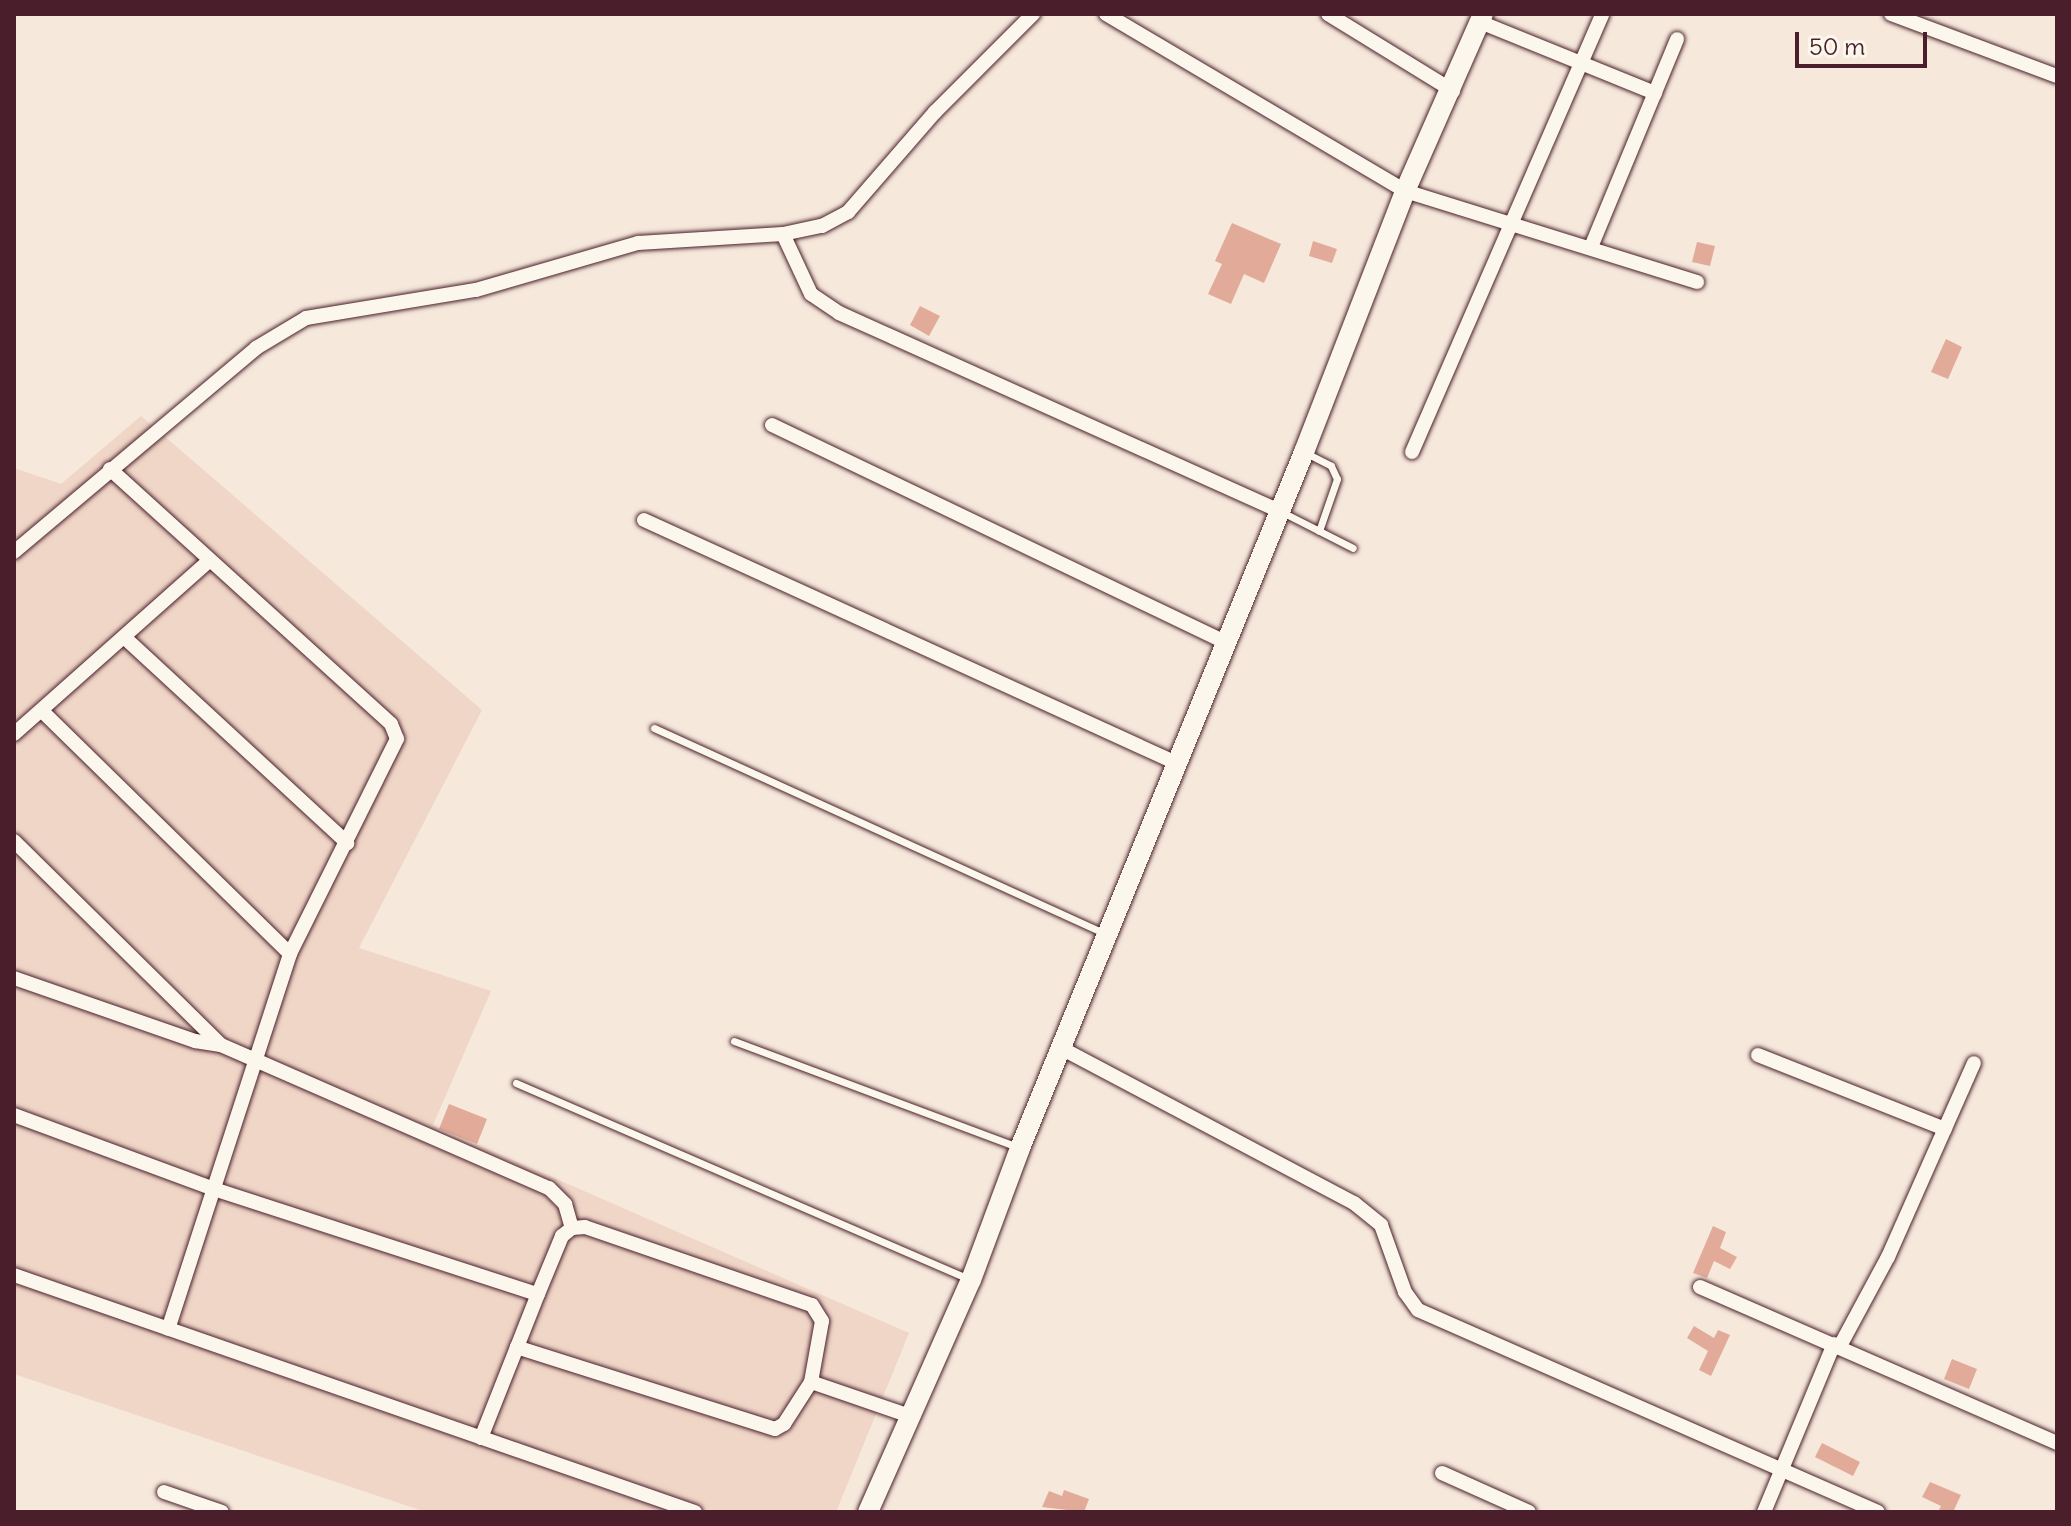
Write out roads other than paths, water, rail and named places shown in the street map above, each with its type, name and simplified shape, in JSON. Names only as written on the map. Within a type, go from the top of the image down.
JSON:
[{"type":"street","points":[[16,548],[256,348],[306,318],[476,290],[638,243],[783,234],[822,226],[848,212],[935,112],[1033,14]]},
{"type":"street","points":[[1106,14],[1405,191],[1514,222],[1697,282]]},
{"type":"street","points":[[1328,14],[1453,91]]},
{"type":"street","points":[[1891,14],[2057,76]]},
{"type":"street","points":[[1412,452],[1602,15]]},
{"type":"street","points":[[868,1512],[971,1280],[1020,1148],[1174,762],[1304,452],[1405,191],[1453,91],[1481,18],[1655,93]]},
{"type":"street","points":[[1591,247],[1677,39]]},
{"type":"street","points":[[783,234],[811,294],[839,313],[1279,511]]},
{"type":"street","points":[[772,425],[1225,642]]},
{"type":"street","points":[[110,469],[391,724],[397,739],[290,954],[217,1190],[168,1329]]},
{"type":"street","points":[[644,520],[1174,762]]},
{"type":"street","points":[[14,734],[210,560]]},
{"type":"street","points":[[124,637],[347,843]]},
{"type":"street","points":[[42,711],[290,954]]},
{"type":"street","points":[[14,841],[221,1045]]},
{"type":"street","points":[[14,978],[195,1041],[221,1045],[549,1188],[565,1204],[572,1228]]},
{"type":"street","points":[[1061,1048],[1354,1203],[1381,1225],[1405,1292],[1418,1310],[1878,1512]]},
{"type":"street","points":[[1758,1055],[1945,1129]]},
{"type":"street","points":[[1764,1512],[1837,1345],[1945,1129],[1974,1063]]},
{"type":"street","points":[[14,1115],[217,1190],[538,1294]]},
{"type":"street","points":[[481,1438],[517,1347],[538,1294],[562,1236],[572,1228],[585,1227],[812,1305],[822,1321],[811,1382],[784,1424],[761,1428],[517,1347]]},
{"type":"street","points":[[14,1275],[695,1512]]},
{"type":"street","points":[[1700,1287],[2057,1443]]},
{"type":"street","points":[[811,1382],[910,1416]]},
{"type":"street","points":[[1442,1473],[1529,1512]]},
{"type":"street","points":[[164,1492],[222,1512]]},
{"type":"lane","points":[[1304,452],[1331,466],[1337,479],[1319,531]]},
{"type":"lane","points":[[1279,511],[1353,548]]},
{"type":"lane","points":[[654,728],[1106,934]]},
{"type":"lane","points":[[734,1041],[1020,1148]]},
{"type":"lane","points":[[516,1083],[971,1280]]}]
